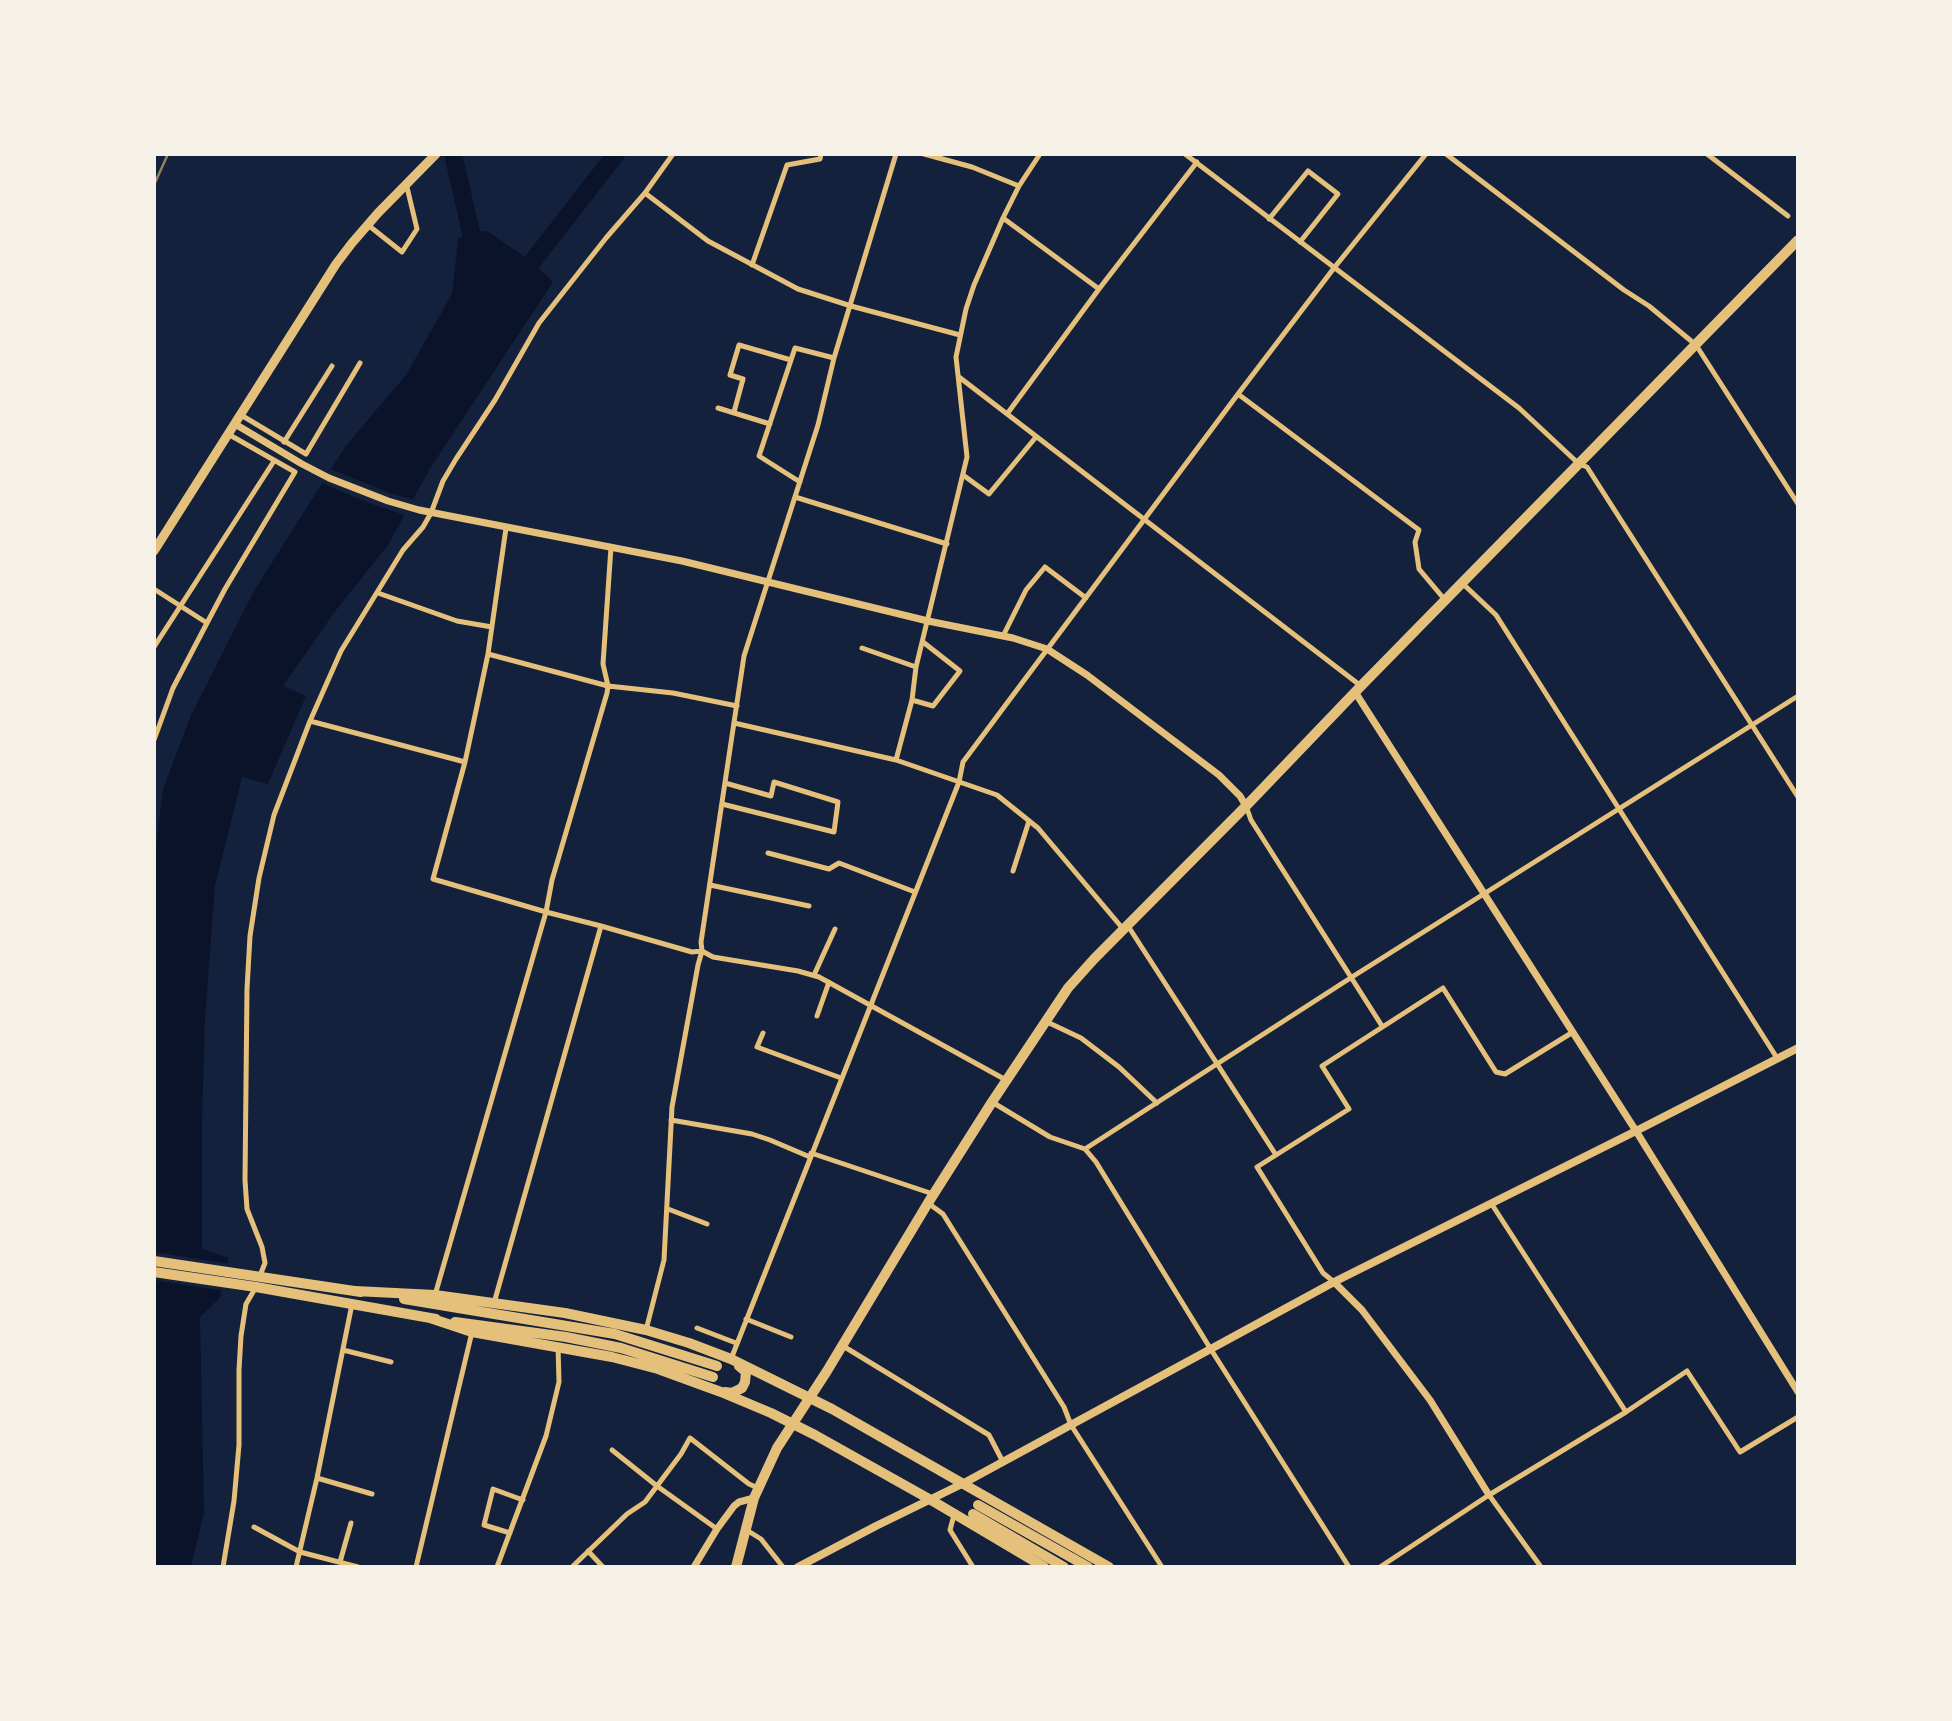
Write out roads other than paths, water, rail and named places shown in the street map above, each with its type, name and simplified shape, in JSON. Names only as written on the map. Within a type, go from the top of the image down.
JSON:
[{"type":"highway","points":[[736,1567],[756,1493],[777,1448],[843,1346],[992,1102],[1068,988],[1798,240]]},
{"type":"highway","points":[[154,1261],[236,1279]]},
{"type":"highway","points":[[154,1272],[355,1291],[435,1295],[565,1313],[646,1330],[689,1343],[731,1359],[810,1397],[1109,1567]]},
{"type":"highway","points":[[258,1282],[352,1304],[610,1346],[664,1360],[713,1377]]},
{"type":"highway","points":[[355,1291],[615,1335],[717,1366]]},
{"type":"highway","points":[[430,1318],[472,1332],[607,1355],[658,1369],[721,1392],[793,1424],[1044,1567]]},
{"type":"highway","points":[[721,1392],[737,1392],[746,1382],[746,1372],[731,1359]]},
{"type":"highway","points":[[1064,1567],[975,1510],[1088,1567]]},
{"type":"main road","points":[[154,551],[323,283],[352,243],[434,155]]},
{"type":"main road","points":[[798,1567],[964,1483],[1334,1282],[1798,1048]]},
{"type":"street","points":[[223,1567],[234,1501],[239,1445],[241,1336],[246,1304],[265,1263],[262,1247],[247,1209],[245,1180],[247,989],[250,936],[259,878],[274,815],[310,721],[341,651],[403,550],[423,527],[443,481],[495,400],[539,323],[645,193],[673,154]]},
{"type":"street","points":[[752,265],[787,165],[820,159],[821,154]]},
{"type":"street","points":[[646,1330],[664,1260],[672,1107],[702,951],[701,942],[744,656],[818,425],[834,358],[896,154]]},
{"type":"street","points":[[925,154],[972,167],[1018,186]]},
{"type":"street","points":[[896,760],[967,457],[956,357],[960,335],[974,285],[1003,218],[1018,186],[1040,154]]},
{"type":"street","points":[[1185,154],[1519,408],[1579,464],[1587,467],[1798,797]]},
{"type":"street","points":[[731,1359],[959,782],[963,762],[1238,394],[1334,268],[1426,154]]},
{"type":"street","points":[[1446,154],[1649,306],[1696,345],[1798,504]]},
{"type":"street","points":[[1707,154],[1787,216]]},
{"type":"street","points":[[1007,414],[1196,162]]},
{"type":"street","points":[[1269,219],[1308,171],[1318,178],[1338,194],[1300,242]]},
{"type":"street","points":[[368,225],[402,251],[417,229],[406,183]]},
{"type":"street","points":[[645,193],[708,241],[798,289],[960,335]]},
{"type":"street","points":[[1003,218],[1099,289]]},
{"type":"street","points":[[733,412],[743,379],[730,375],[739,345],[791,360]]},
{"type":"street","points":[[800,482],[759,456],[795,348],[834,358]]},
{"type":"street","points":[[238,419],[306,454],[360,363]]},
{"type":"street","points":[[284,442],[332,366]]},
{"type":"street","points":[[959,377],[1358,689],[1798,1392]]},
{"type":"street","points":[[1238,394],[1419,530],[1415,542],[1419,569],[1445,600]]},
{"type":"street","points":[[718,408],[770,424]]},
{"type":"street","points":[[238,419],[253,435],[329,478],[419,510],[682,561],[928,621],[1003,636],[1047,649],[1087,675],[1219,775],[1240,796],[1251,820],[1382,1026]]},
{"type":"street","points":[[154,740],[173,688],[206,623],[295,472],[228,434]]},
{"type":"street","points":[[963,475],[989,494],[1036,437]]},
{"type":"street","points":[[154,647],[274,461]]},
{"type":"street","points":[[795,497],[947,544]]},
{"type":"street","points":[[506,528],[488,654],[465,762],[433,879],[692,952],[702,951],[713,957],[814,975],[1006,1080]]},
{"type":"street","points":[[435,1295],[546,912],[552,880],[608,686],[603,664],[611,547]]},
{"type":"street","points":[[1003,636],[1026,590],[1045,567],[1086,598]]},
{"type":"street","points":[[1462,583],[1496,615],[1777,1058]]},
{"type":"street","points":[[154,589],[206,623]]},
{"type":"street","points":[[378,593],[457,621],[492,627]]},
{"type":"street","points":[[912,700],[933,706],[960,671],[923,642]]},
{"type":"street","points":[[862,648],[916,667]]},
{"type":"street","points":[[488,654],[608,686],[673,693],[737,706]]},
{"type":"street","points":[[1084,1149],[1798,696]]},
{"type":"street","points":[[310,721],[465,762]]},
{"type":"street","points":[[734,723],[896,760],[996,795],[1038,828],[1126,928],[1219,1063],[1276,1155]]},
{"type":"street","points":[[722,804],[834,832],[838,802],[774,782],[771,796],[725,783]]},
{"type":"street","points":[[1013,872],[1029,821]]},
{"type":"street","points":[[768,853],[829,869],[839,863],[915,891]]},
{"type":"street","points":[[710,885],[809,906]]},
{"type":"street","points":[[494,1303],[601,926]]},
{"type":"street","points":[[814,975],[835,929]]},
{"type":"street","points":[[817,1016],[830,982]]},
{"type":"street","points":[[1541,1567],[1489,1495],[1430,1400],[1362,1310],[1323,1272],[1257,1167],[1349,1109],[1322,1066],[1443,988],[1496,1072],[1505,1074],[1573,1032]]},
{"type":"street","points":[[1045,1021],[1081,1038],[1119,1067],[1157,1103]]},
{"type":"street","points":[[763,1033],[757,1046],[841,1078]]},
{"type":"street","points":[[992,1102],[1050,1137],[1084,1149],[1096,1162],[1349,1567]]},
{"type":"street","points":[[671,1120],[752,1134],[931,1199],[1064,1407],[1071,1424],[1161,1567]]},
{"type":"street","points":[[1491,1203],[1626,1412]]},
{"type":"street","points":[[668,1209],[707,1224]]},
{"type":"street","points":[[296,1567],[352,1304]]},
{"type":"street","points":[[746,1319],[791,1337]]},
{"type":"street","points":[[697,1328],[736,1343]]},
{"type":"street","points":[[416,1567],[472,1332]]},
{"type":"street","points":[[498,1567],[546,1436],[559,1382],[558,1346]]},
{"type":"street","points":[[843,1346],[989,1435],[1003,1462]]},
{"type":"street","points":[[343,1350],[391,1362]]},
{"type":"street","points":[[1380,1567],[1687,1371],[1741,1452],[1798,1417]]},
{"type":"street","points":[[572,1567],[627,1514],[645,1502],[690,1438],[749,1484],[756,1493],[734,1506],[694,1567]]},
{"type":"street","points":[[612,1450],[717,1529]]},
{"type":"street","points":[[317,1478],[372,1494]]},
{"type":"street","points":[[510,1533],[484,1525],[493,1489],[523,1500]]},
{"type":"street","points":[[954,1515],[950,1530],[972,1566]]},
{"type":"street","points":[[340,1562],[351,1523]]},
{"type":"street","points":[[254,1527],[300,1552],[358,1567]]},
{"type":"street","points":[[745,1529],[761,1539],[783,1567]]},
{"type":"street","points":[[588,1551],[603,1567]]},
{"type":"water","points":[[487,231],[531,261],[553,282],[431,467],[388,545],[336,610],[283,686],[306,696],[268,784],[242,777],[215,886],[205,1019],[202,1249],[229,1258],[220,1298],[200,1317],[204,1512],[191,1567],[154,1567],[154,864],[163,789],[191,715],[254,591],[345,447],[406,375],[452,294],[458,239],[471,233]]},
{"type":"waterway","points":[[453,154],[476,254]]},
{"type":"waterway","points":[[518,280],[616,154]]},
{"type":"railway","points":[[154,185],[168,154]]}]
